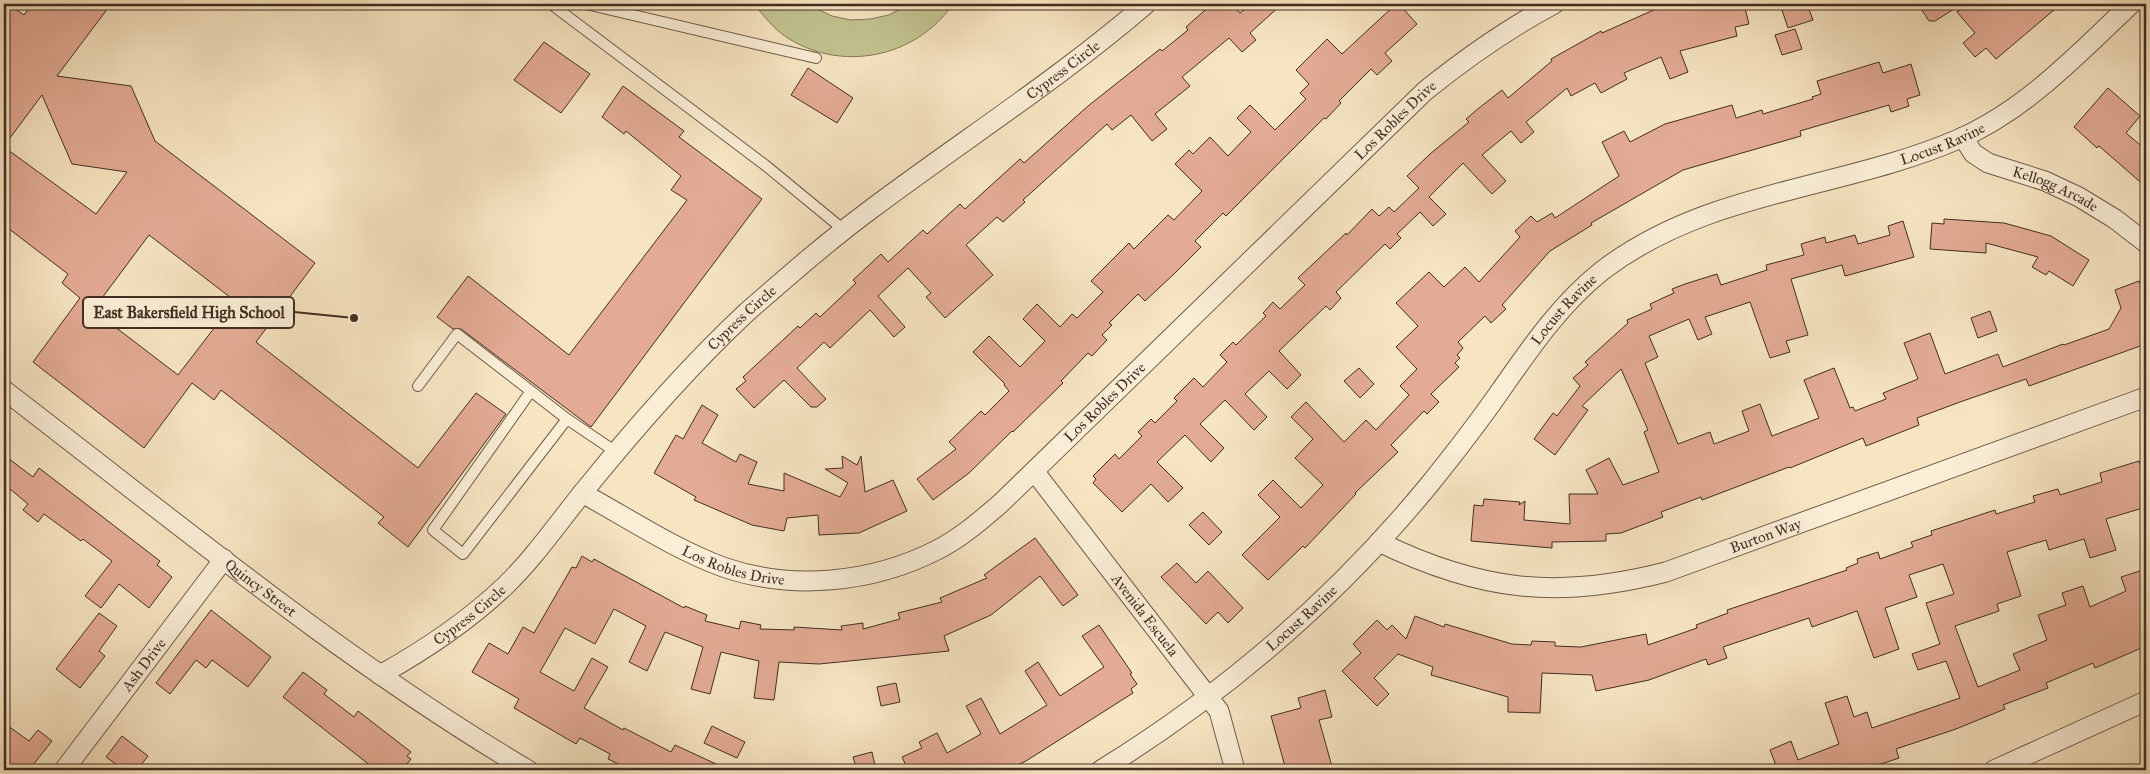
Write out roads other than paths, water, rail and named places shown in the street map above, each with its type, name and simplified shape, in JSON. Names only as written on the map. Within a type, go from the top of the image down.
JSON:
[{"type":"street","name":"Cypress Circle","points":[[380,675],[419,653],[464,621],[505,585],[542,545],[616,452],[688,371],[746,314],[806,260],[844,230],[1039,89],[1146,4]]},
{"type":"street","name":"Los Robles Drive","points":[[582,493],[694,554],[724,567],[757,576],[795,581],[833,580],[870,574],[903,565],[938,550],[970,530],[1001,503],[1425,91],[1471,55],[1519,23],[1554,4]]},
{"type":"street","name":"Locust Ravine","points":[[1101,770],[1135,749],[1208,697],[1265,651],[1379,542],[1473,430],[1545,328],[1573,296],[1601,272],[1631,250],[1668,229],[1708,213],[1928,151],[1963,137],[2020,104],[2058,73],[2131,4]]},
{"type":"street","name":"Kellogg Arcade","points":[[1963,137],[1973,153],[1988,163],[2045,181],[2079,197],[2115,219],[2146,243]]},
{"type":"street","name":"Quincy Street","points":[[4,390],[224,559],[380,675],[469,736],[528,770]]},
{"type":"street","name":"Burton Way","points":[[1379,542],[1418,561],[1460,576],[1504,585],[1547,589],[1585,588],[1629,582],[1666,572],[2146,397]]},
{"type":"street","name":"Avenida Escuela","points":[[1034,471],[1219,711],[1235,770]]},
{"type":"street","name":"Ash Drive","points":[[64,770],[224,559]]},
{"type":"street","points":[[1994,770],[2146,701]]},
{"type":"lane","points":[[551,4],[766,165],[844,230]]},
{"type":"lane","points":[[586,4],[816,58]]},
{"type":"lane","points":[[418,386],[457,334],[567,419],[616,452]]},
{"type":"lane","points":[[531,391],[433,530],[463,554],[567,419]]},
{"type":"place","name":"East Bakersfield High School","points":[[354,318]]}]
